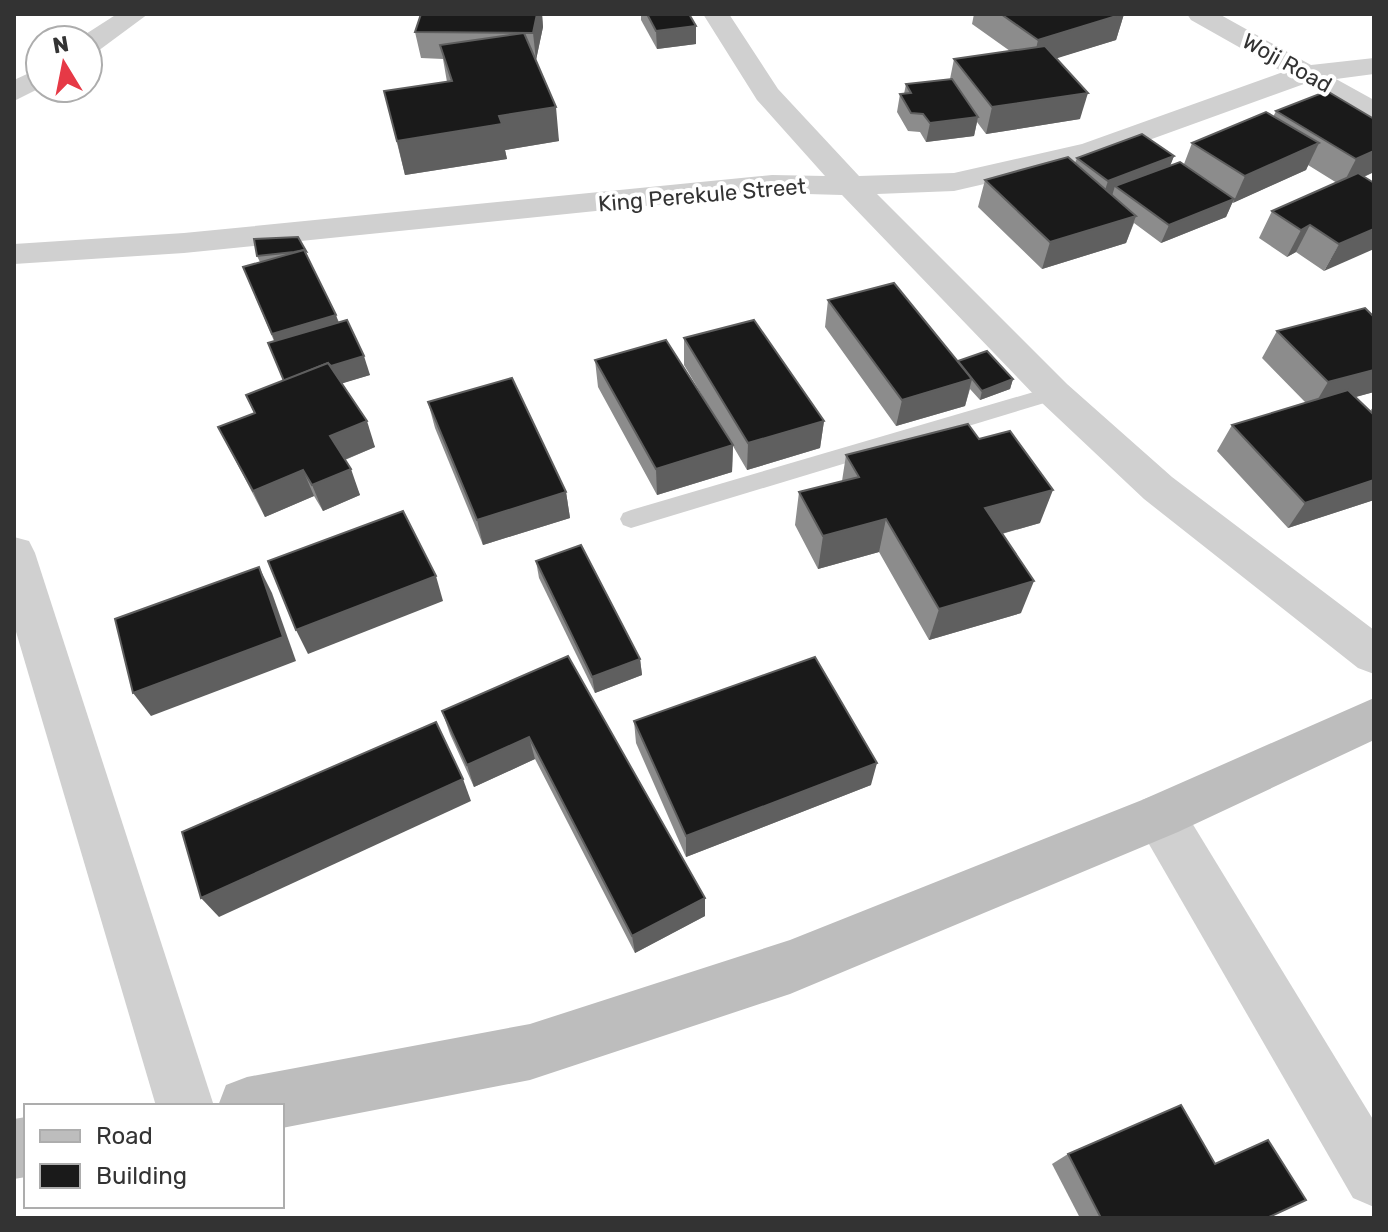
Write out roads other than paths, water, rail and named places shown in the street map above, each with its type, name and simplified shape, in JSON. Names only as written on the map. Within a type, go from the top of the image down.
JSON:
[{"type":"street","points":[[104,34],[135,14]]},
{"type":"street","points":[[716,14],[767,94],[851,186],[1054,393],[1158,488],[1374,655]]},
{"type":"street","name":"Woji Road","points":[[1200,14],[1374,112]]},
{"type":"street","name":"King Perekule Street","points":[[14,254],[199,241],[772,184],[851,186],[954,182],[1091,151],[1306,74],[1374,66]]},
{"type":"street","points":[[14,553],[184,1104]]},
{"type":"street","points":[[257,1104],[530,1052],[790,967],[1160,816],[1374,718]]},
{"type":"street","points":[[1160,816],[1374,1177]]},
{"type":"lane","points":[[631,519],[1054,393]]}]
